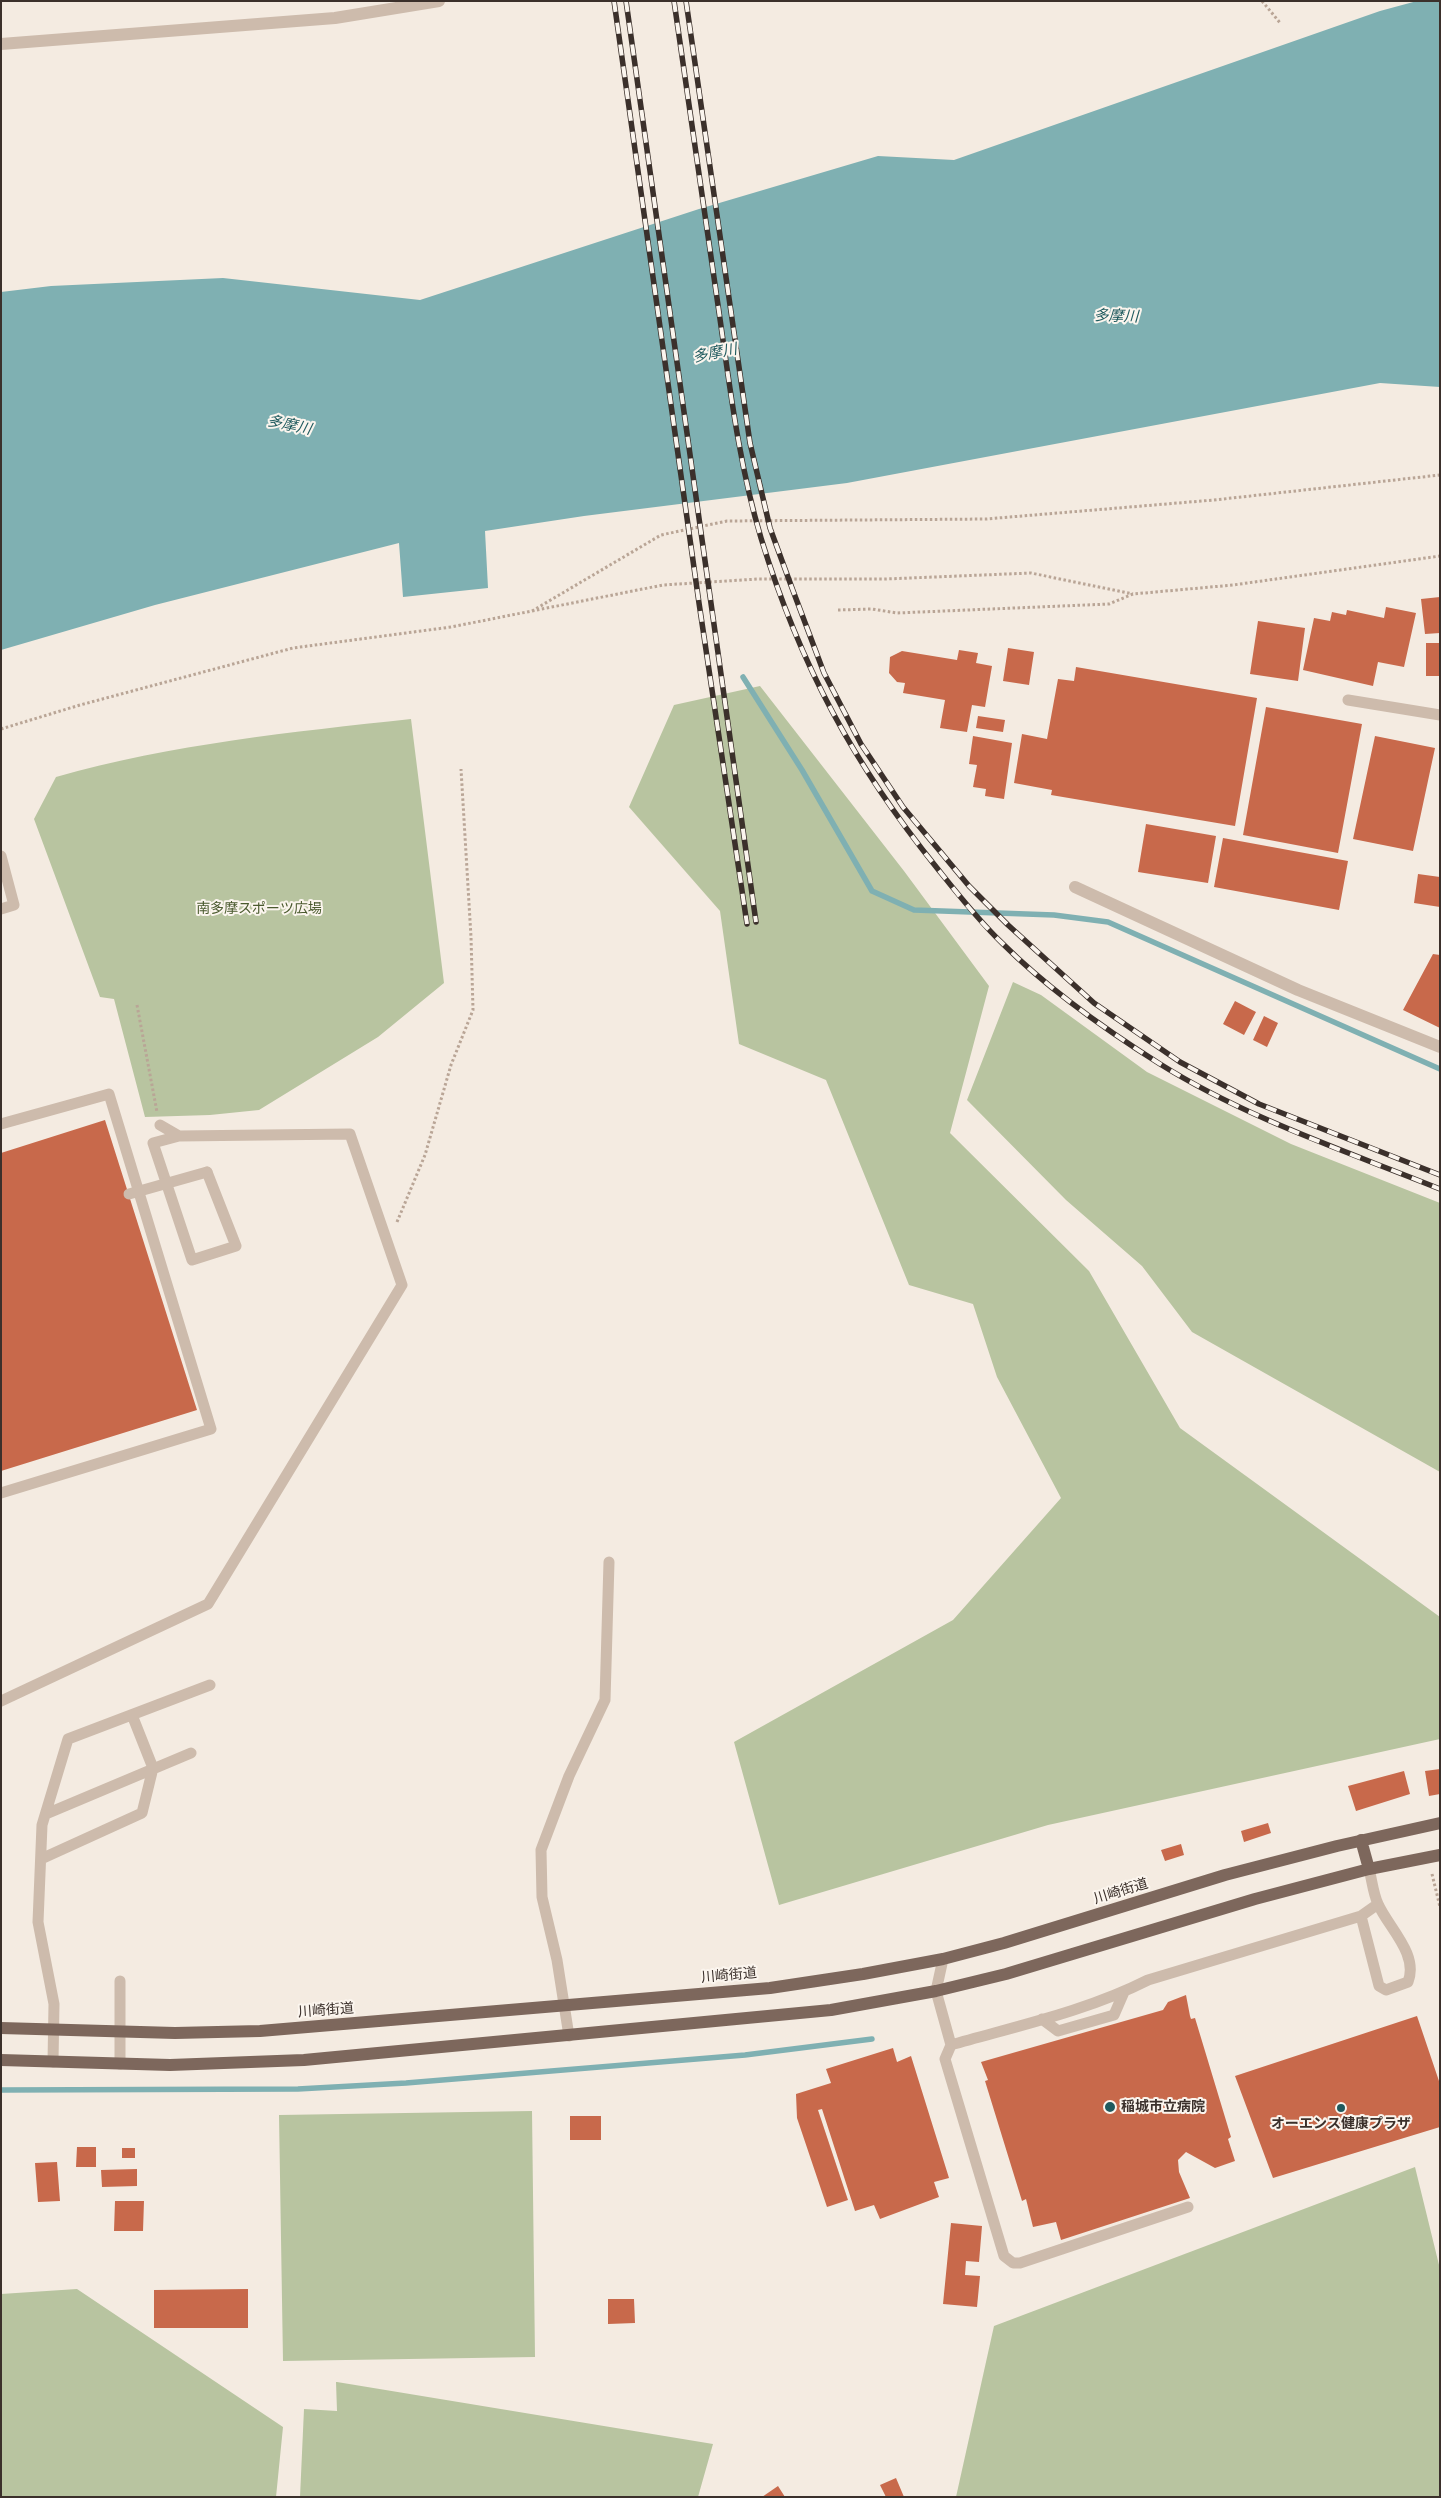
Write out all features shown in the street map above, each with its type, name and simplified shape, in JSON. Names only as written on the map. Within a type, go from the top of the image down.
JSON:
[{"type":"main road","name":"川崎街道","points":[[1,2028],[120,2031],[260,2031],[770,1988],[863,1974],[943,1959],[1013,1940],[1225,1875],[1361,1840],[1440,1823]]},
{"type":"main road","points":[[1361,1840],[1369,1869]]},
{"type":"main road","points":[[1,2060],[120,2064],[214,2064],[304,2060],[785,2016],[936,1992],[1006,1974],[1189,1918],[1369,1869],[1440,1855]]},
{"type":"street","points":[[1,44],[335,18],[439,1]]},
{"type":"street","points":[[1075,887],[1298,990],[1440,1047]]},
{"type":"lane","points":[[1348,700],[1440,715]]},
{"type":"lane","points":[[1,856],[14,905],[1,909]]},
{"type":"lane","points":[[1,1124],[109,1094],[211,1429],[1,1493]]},
{"type":"lane","points":[[160,1125],[179,1136]]},
{"type":"lane","points":[[1,1701],[208,1604],[402,1285],[350,1134],[179,1136],[153,1142],[192,1260],[236,1246],[207,1172],[129,1194]]},
{"type":"lane","points":[[569,2036],[565,2006],[542,1897],[541,1850],[569,1776],[605,1700],[609,1562]]},
{"type":"lane","points":[[54,2062],[54,2004],[38,1922],[42,1825],[68,1739],[210,1684]]},
{"type":"lane","points":[[41,1859],[142,1813],[153,1768],[132,1715]]},
{"type":"lane","points":[[46,1814],[191,1753]]},
{"type":"lane","points":[[1361,1916],[1379,1986],[1386,1990],[1408,1982],[1411,1973],[1400,1938],[1378,1904],[1369,1869]]},
{"type":"lane","points":[[951,2045],[1042,2019],[1124,1992],[1148,1980],[1361,1916],[1378,1904]]},
{"type":"lane","points":[[943,1959],[936,1992],[951,2045],[945,2059],[1004,2256],[1013,2263],[1020,2263],[1188,2207]]},
{"type":"lane","points":[[120,1981],[120,2064]]},
{"type":"lane","points":[[1042,2019],[1058,2031],[1114,2015],[1124,1992]]},
{"type":"path","points":[[1262,1],[1282,24]]},
{"type":"path","points":[[529,612],[661,535],[727,521],[986,519],[1214,500],[1440,475]]},
{"type":"path","points":[[838,610],[924,612],[1108,604],[1133,594],[1233,585],[1440,556]]},
{"type":"path","points":[[1,730],[89,703],[293,648],[451,627],[663,585],[758,579],[886,579],[1031,573],[1133,594]]},
{"type":"path","points":[[388,1244],[425,1155],[451,1065],[473,1010],[471,936],[461,769]]},
{"type":"path","points":[[137,1005],[154,1103],[160,1125]]},
{"type":"path","points":[[1432,1874],[1440,1907]]},
{"type":"green space","points":[[760,686],[904,871],[989,986],[950,1133],[1089,1271],[1180,1428],[1440,1617],[1440,1739],[1048,1825],[779,1905],[734,1742],[953,1620],[1061,1498],[997,1377],[973,1304],[909,1285],[826,1080],[739,1044],[720,911],[629,807],[674,705]]},
{"type":"green space","name":"南多摩スポーツ広場","points":[[411,719],[444,983],[378,1037],[259,1110],[210,1115],[145,1117],[114,999],[100,997],[34,819],[56,777],[144,756],[232,740]]},
{"type":"green space","points":[[1013,982],[1041,995],[1147,1072],[1291,1144],[1440,1203],[1440,1472],[1192,1332],[1142,1266],[1066,1200],[967,1100]]},
{"type":"green space","points":[[532,2111],[535,2357],[283,2361],[279,2115]]},
{"type":"green space","points":[[1415,2167],[1440,2269],[1440,2497],[956,2497],[994,2326]]},
{"type":"green space","points":[[77,2289],[283,2427],[276,2497],[1,2497],[1,2294]]},
{"type":"green space","points":[[336,2382],[713,2444],[698,2497],[300,2497],[304,2409],[337,2411]]},
{"type":"water","name":"多摩川","points":[[1417,1],[1440,1],[1440,387],[1380,383],[847,483],[584,516],[485,531],[488,588],[403,597],[399,543],[155,605],[1,650],[1,292],[51,286],[223,278],[420,300],[699,209],[878,156],[954,160],[1380,11]]},
{"type":"building","points":[[1440,597],[1440,633],[1425,634],[1421,599]]},
{"type":"building","points":[[1386,607],[1416,613],[1404,667],[1378,662],[1373,686],[1303,670],[1314,618],[1330,621],[1332,612],[1346,615],[1347,610],[1384,618]]},
{"type":"building","points":[[1258,621],[1305,628],[1298,681],[1250,674]]},
{"type":"building","points":[[1426,643],[1440,643],[1440,676],[1426,676]]},
{"type":"building","points":[[1008,648],[1034,652],[1029,685],[1003,681]]},
{"type":"building","points":[[959,650],[978,653],[976,663],[992,666],[985,707],[972,705],[967,732],[940,728],[945,700],[903,693],[905,683],[897,682],[889,673],[890,657],[902,651],[957,660]]},
{"type":"building","points":[[1076,667],[1257,698],[1235,826],[1051,795],[1052,790],[1014,783],[1022,734],[1047,739],[1058,679],[1074,681]]},
{"type":"building","points":[[1266,707],[1362,724],[1338,853],[1243,835]]},
{"type":"building","points":[[978,716],[1005,720],[1003,732],[976,728]]},
{"type":"building","points":[[973,736],[1012,743],[1004,799],[985,796],[986,789],[973,787],[977,765],[969,764]]},
{"type":"building","points":[[1375,736],[1435,748],[1413,851],[1353,839]]},
{"type":"building","points":[[1146,824],[1216,836],[1208,883],[1138,872]]},
{"type":"building","points":[[1223,838],[1348,861],[1339,910],[1214,887]]},
{"type":"building","points":[[1418,874],[1440,877],[1440,907],[1414,903]]},
{"type":"building","points":[[1433,954],[1440,955],[1440,1028],[1403,1010]]},
{"type":"building","points":[[1235,1001],[1256,1012],[1244,1035],[1223,1024]]},
{"type":"building","points":[[1264,1016],[1278,1023],[1267,1047],[1253,1040]]},
{"type":"building","points":[[105,1120],[197,1410],[1,1471],[1,1153]]},
{"type":"building","points":[[1440,1769],[1440,1794],[1429,1796],[1425,1771]]},
{"type":"building","points":[[1404,1771],[1410,1794],[1356,1811],[1348,1786]]},
{"type":"building","points":[[1268,1823],[1271,1833],[1244,1842],[1241,1831]]},
{"type":"building","points":[[1181,1844],[1184,1855],[1165,1861],[1161,1850]]},
{"type":"building","points":[[1186,1995],[1190,2016],[1191,2019],[1195,2018],[1231,2137],[1228,2139],[1235,2161],[1215,2168],[1186,2152],[1178,2160],[1179,2172],[1190,2198],[1061,2240],[1056,2222],[1033,2227],[1026,2199],[1022,2201],[985,2081],[988,2080],[981,2062],[1163,2010],[1168,2002]]},
{"type":"building","points":[[1417,2016],[1440,2084],[1440,2127],[1273,2178],[1235,2076]]},
{"type":"building","points":[[893,2048],[897,2062],[911,2056],[949,2178],[934,2182],[939,2197],[880,2219],[874,2205],[855,2211],[822,2109],[818,2110],[848,2200],[827,2207],[797,2118],[796,2094],[831,2083],[826,2069]]},
{"type":"building","points":[[570,2116],[601,2116],[601,2140],[570,2140]]},
{"type":"building","points":[[77,2147],[96,2147],[96,2167],[76,2167]]},
{"type":"building","points":[[122,2148],[135,2148],[135,2158],[122,2158]]},
{"type":"building","points":[[57,2162],[60,2201],[38,2202],[35,2163]]},
{"type":"building","points":[[137,2169],[137,2186],[102,2187],[101,2170]]},
{"type":"building","points":[[115,2201],[144,2201],[143,2231],[114,2231]]},
{"type":"building","points":[[951,2223],[982,2226],[979,2262],[966,2261],[965,2275],[980,2276],[977,2307],[943,2304]]},
{"type":"building","points":[[248,2289],[248,2328],[154,2328],[154,2290]]},
{"type":"building","points":[[608,2299],[634,2299],[635,2323],[608,2324]]},
{"type":"building","points":[[896,2478],[904,2497],[886,2497],[880,2485]]},
{"type":"building","points":[[778,2486],[785,2497],[762,2497]]},
{"type":"waterway","points":[[743,677],[802,770],[872,891],[914,910],[1054,915],[1108,922],[1440,1069]]},
{"type":"waterway","points":[[1,2090],[298,2089],[406,2083],[745,2055],[872,2039]]},
{"type":"railway","points":[[614,1],[699,603],[747,924]]},
{"type":"railway","points":[[626,1],[756,922]]},
{"type":"railway","points":[[674,1],[731,398],[753,510],[776,584],[793,629],[833,712],[855,752],[880,791],[937,868],[985,925],[1019,960],[1098,1023],[1160,1064],[1227,1101],[1297,1132],[1440,1189]]},
{"type":"railway","points":[[686,1],[750,443],[770,528],[824,673],[861,744],[903,807],[969,886],[1008,925],[1094,1003],[1180,1062],[1259,1104],[1440,1175]]},
{"type":"place","name":"稲城市立病院","points":[[1110,2107]]},
{"type":"place","name":"オーエンス健康プラザ","points":[[1341,2108]]}]
